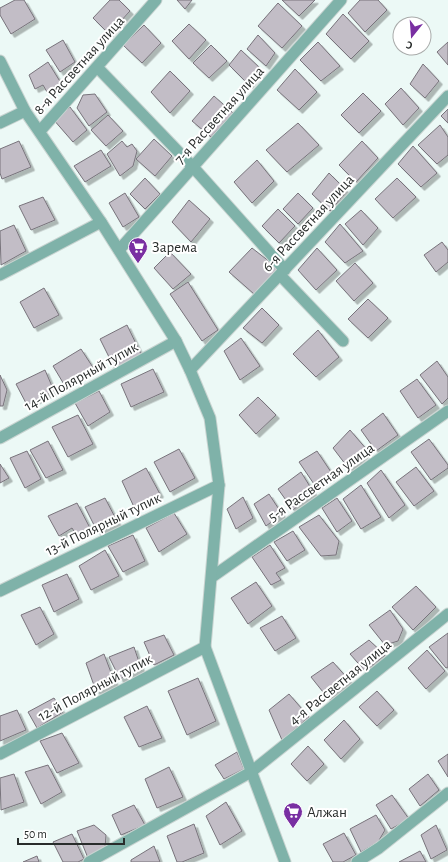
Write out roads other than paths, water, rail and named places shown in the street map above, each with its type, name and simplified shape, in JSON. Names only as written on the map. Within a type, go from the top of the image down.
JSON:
[{"type":"street","name":"8-я Рассветная улица","points":[[40,131],[156,0]]},
{"type":"street","name":"7-я Рассветная улица","points":[[119,250],[341,0]]},
{"type":"street","points":[[0,61],[25,110],[101,222],[176,341],[210,418],[219,485],[205,647],[285,862]]},
{"type":"street","points":[[97,67],[193,167],[343,341]]},
{"type":"street","name":"6-я Рассветная улица","points":[[190,370],[448,96]]},
{"type":"street","points":[[0,123],[25,110]]},
{"type":"street","points":[[0,275],[101,222]]},
{"type":"street","name":"14-й Полярный тупик","points":[[0,438],[176,341]]},
{"type":"street","name":"5-я Рассветная улица","points":[[212,577],[448,411]]},
{"type":"street","name":"13-й Полярный тупик","points":[[0,590],[219,485]]},
{"type":"street","name":"4-я Рассветная улица","points":[[89,862],[251,772],[448,614]]},
{"type":"street","name":"12-й Полярный тупик","points":[[0,754],[205,647]]},
{"type":"street","points":[[357,862],[379,848],[448,793]]},
{"type":"place","name":"Зарема","points":[[138,264]]},
{"type":"place","name":"Алжан","points":[[293,829]]}]
